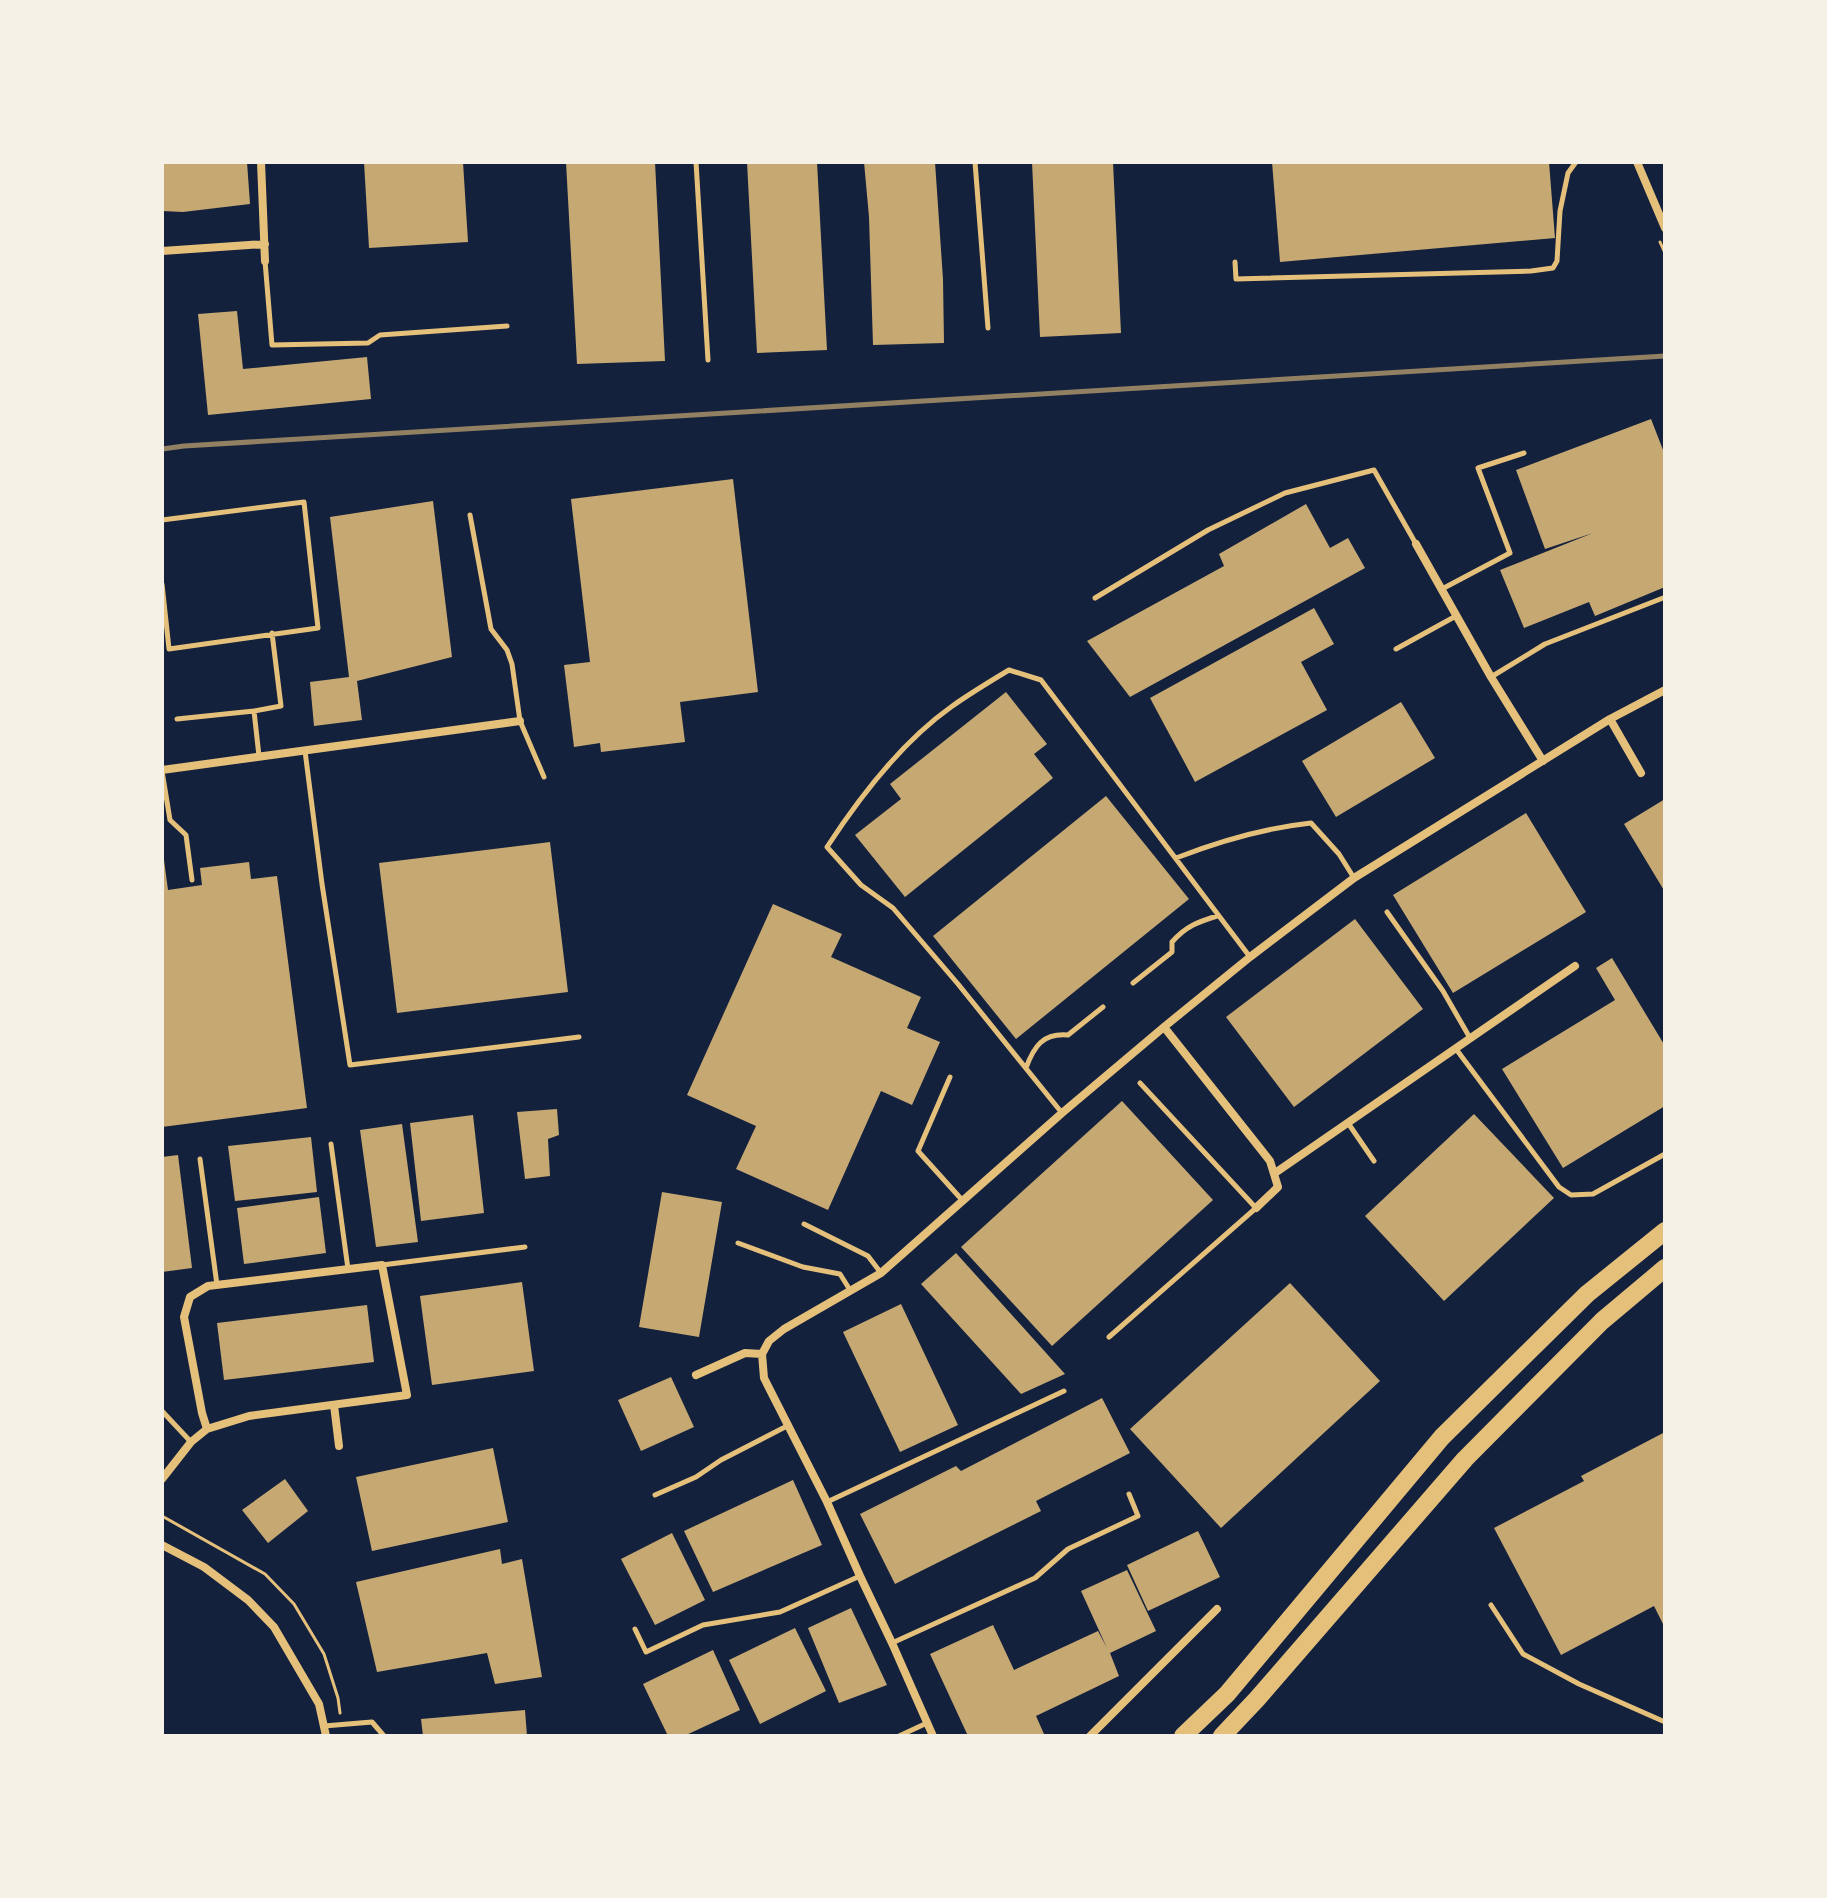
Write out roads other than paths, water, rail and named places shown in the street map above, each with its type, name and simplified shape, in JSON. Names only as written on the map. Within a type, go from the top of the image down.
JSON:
[{"type":"highway","points":[[1183,1736],[1227,1694],[1442,1437],[1587,1294],[1665,1231]]},
{"type":"highway","points":[[1222,1736],[1465,1459],[1602,1321],[1665,1268]]},
{"type":"street","points":[[261,162],[265,261]]},
{"type":"street","points":[[1637,162],[1665,228]]},
{"type":"street","points":[[162,251],[265,244]]},
{"type":"street","points":[[1416,544],[1491,677],[1543,761]]},
{"type":"street","points":[[933,1736],[827,1502],[764,1378],[762,1354],[769,1341],[784,1329],[881,1273],[1164,1027],[1354,878],[1610,719],[1665,690]]},
{"type":"street","points":[[1610,719],[1641,773]]},
{"type":"street","points":[[162,770],[520,721]]},
{"type":"street","points":[[1275,1173],[1575,966]]},
{"type":"street","points":[[1164,1027],[1270,1161],[1278,1187],[1256,1208]]},
{"type":"street","points":[[162,1479],[191,1442],[207,1429],[249,1416],[407,1395],[382,1265],[208,1286],[190,1297],[184,1317],[207,1429]]},
{"type":"street","points":[[696,1375],[745,1353],[762,1354]]},
{"type":"street","points":[[334,1405],[339,1446]]},
{"type":"street","points":[[162,1545],[215,1575],[248,1600],[274,1627],[319,1704],[326,1736]]},
{"type":"street","points":[[1090,1736],[1217,1609]]},
{"type":"lane","points":[[696,162],[708,360]]},
{"type":"lane","points":[[975,162],[988,328]]},
{"type":"lane","points":[[1235,262],[1236,279],[1553,268],[1557,261],[1560,211],[1568,173],[1576,162]]},
{"type":"lane","points":[[265,261],[272,345],[368,343],[380,335],[507,326]]},
{"type":"lane","points":[[1441,590],[1510,553],[1478,468],[1524,453]]},
{"type":"lane","points":[[1095,598],[1208,530],[1285,493],[1374,470],[1416,544]]},
{"type":"lane","points":[[162,520],[304,502],[318,628],[169,649],[162,584]]},
{"type":"lane","points":[[470,515],[491,629],[507,650],[520,721],[544,777]]},
{"type":"lane","points":[[1491,677],[1545,644],[1663,598]]},
{"type":"lane","points":[[1396,649],[1456,616]]},
{"type":"lane","points":[[177,719],[281,706],[272,633]]},
{"type":"lane","points":[[1062,1113],[893,908],[861,885],[827,847],[845,819],[899,752],[949,708],[1009,670],[1041,680],[1250,957]]},
{"type":"lane","points":[[254,711],[259,757]]},
{"type":"lane","points":[[305,751],[350,1065],[579,1037]]},
{"type":"lane","points":[[162,770],[170,820],[186,835],[192,880]]},
{"type":"lane","points":[[1176,858],[1211,844],[1282,826],[1311,823],[1339,854],[1354,878]]},
{"type":"lane","points":[[1387,912],[1443,991],[1470,1038]]},
{"type":"lane","points":[[1133,983],[1172,952],[1172,942],[1182,931],[1217,916]]},
{"type":"lane","points":[[1026,1069],[1038,1044],[1057,1034],[1068,1035],[1103,1007]]},
{"type":"lane","points":[[1455,1048],[1559,1187],[1571,1195],[1593,1194],[1665,1154]]},
{"type":"lane","points":[[950,1077],[918,1151],[963,1201]]},
{"type":"lane","points":[[1109,1337],[1256,1208],[1140,1083]]},
{"type":"lane","points":[[1348,1122],[1374,1161]]},
{"type":"lane","points":[[331,1144],[348,1269]]},
{"type":"lane","points":[[200,1159],[217,1285]]},
{"type":"lane","points":[[804,1224],[868,1256],[881,1273]]},
{"type":"lane","points":[[738,1243],[803,1267],[840,1274],[850,1291]]},
{"type":"lane","points":[[382,1265],[525,1247]]},
{"type":"lane","points":[[827,1502],[1064,1391]]},
{"type":"lane","points":[[162,1411],[191,1442]]},
{"type":"lane","points":[[655,1495],[696,1477],[721,1460],[789,1425]]},
{"type":"lane","points":[[892,1643],[1035,1578],[1068,1549],[1138,1516],[1129,1494]]},
{"type":"lane","points":[[635,1629],[646,1652],[703,1625],[780,1612],[860,1576]]},
{"type":"lane","points":[[1491,1605],[1523,1654],[1579,1684],[1665,1722]]},
{"type":"lane","points":[[324,1726],[372,1722],[384,1736]]},
{"type":"lane","points":[[899,1736],[927,1723]]},
{"type":"railway","points":[[162,449],[1665,356]]}]
